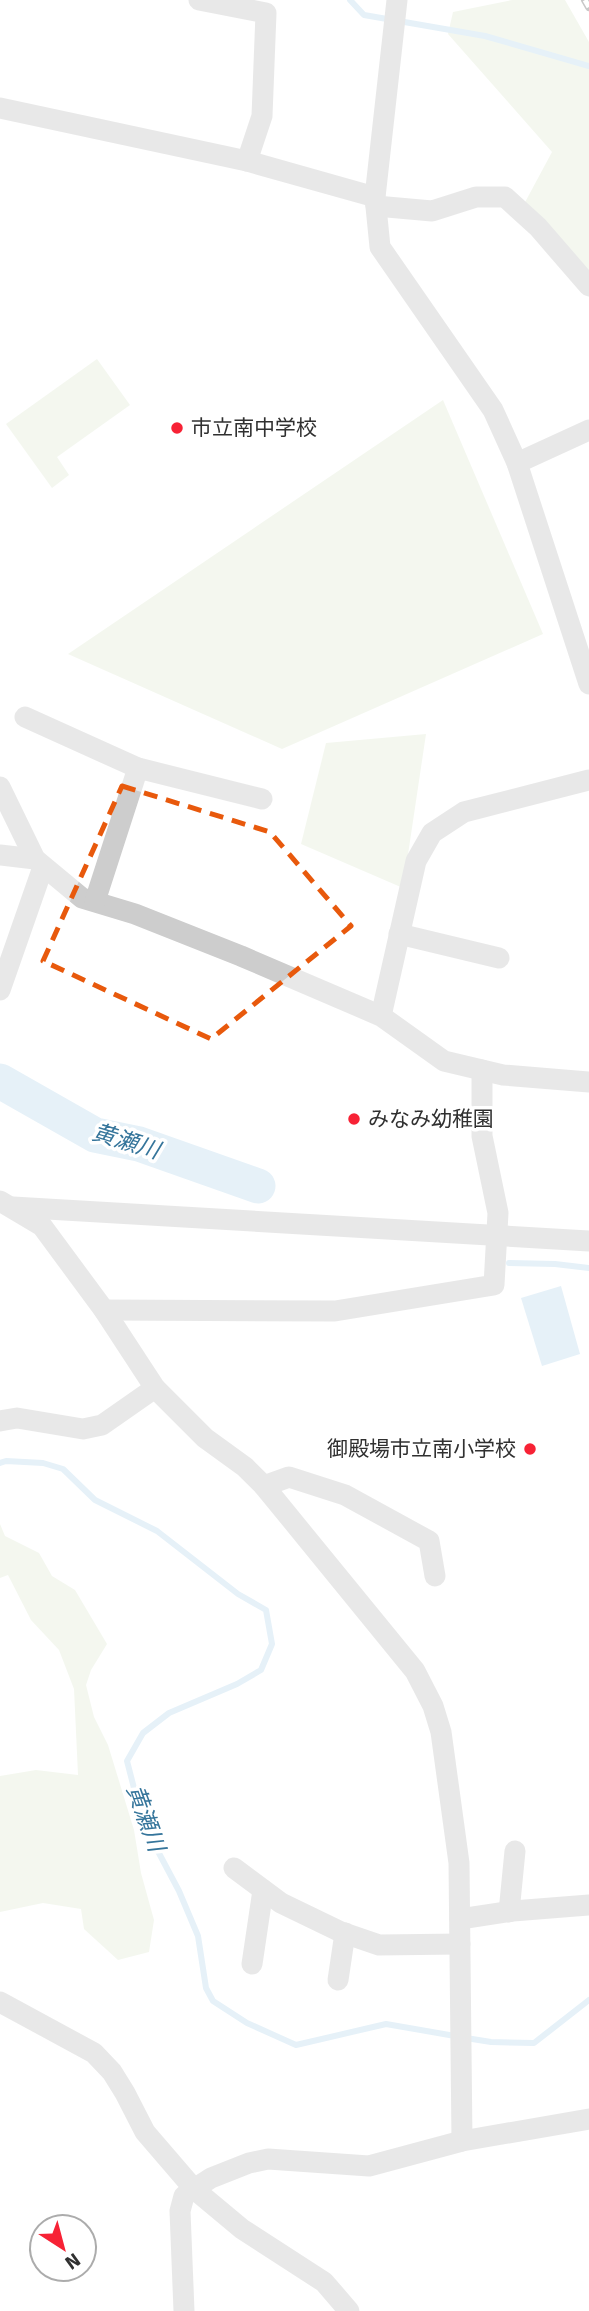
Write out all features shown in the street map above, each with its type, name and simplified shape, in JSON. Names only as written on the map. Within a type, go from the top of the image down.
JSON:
[{"type":"street","points":[[199,0],[266,13],[262,116],[247,161]]},
{"type":"street","points":[[397,0],[376,202],[380,247],[493,410],[517,463],[589,684]]},
{"type":"street","points":[[0,108],[247,161],[376,202],[432,211],[476,197],[505,197],[538,226],[589,286]]},
{"type":"street","points":[[517,463],[589,430]]},
{"type":"street","points":[[25,717],[138,768],[262,799]]},
{"type":"street","points":[[95,901],[138,768]]},
{"type":"street","points":[[381,1016],[416,861],[432,834],[464,812],[589,780]]},
{"type":"street","points":[[0,787],[39,863],[82,898],[135,914],[229,951],[381,1016],[444,1061],[503,1075],[589,1082]]},
{"type":"street","points":[[0,855],[39,863]]},
{"type":"street","points":[[0,990],[39,863]]},
{"type":"street","points":[[399,934],[499,958]]},
{"type":"street","points":[[104,1310],[335,1311],[494,1284],[498,1213],[482,1136],[482,1070]]},
{"type":"street","points":[[3,1204],[589,1241]]},
{"type":"street","points":[[3,1204],[42,1226],[104,1310],[155,1388],[205,1438],[245,1467],[264,1486],[415,1671],[433,1706],[442,1732],[459,1863],[462,2141]]},
{"type":"street","points":[[0,1421],[17,1418],[83,1429],[102,1425],[155,1388]]},
{"type":"street","points":[[264,1486],[289,1477],[345,1495],[429,1541],[435,1576]]},
{"type":"street","points":[[509,1912],[515,1851]]},
{"type":"street","points":[[234,1868],[281,1903],[345,1933],[379,1945],[460,1944]]},
{"type":"street","points":[[252,1964],[263,1890]]},
{"type":"street","points":[[460,1920],[509,1912],[589,1905]]},
{"type":"street","points":[[338,1980],[345,1933]]},
{"type":"street","points":[[3,2006],[94,2053],[119,2082],[145,2132],[194,2189],[242,2229],[324,2283],[349,2311]]},
{"type":"street","points":[[184,2311],[180,2211],[184,2196],[211,2178],[268,2159],[369,2166],[462,2141],[589,2119]]},
{"type":"highlighted area","points":[[122,786],[270,832],[351,926],[211,1039],[43,961]]},
{"type":"green space","points":[[512,0],[565,0],[589,42],[589,280],[523,206],[552,152],[448,34],[453,12]]},
{"type":"green space","points":[[97,359],[130,405],[57,457],[69,475],[52,488],[6,424]]},
{"type":"green space","points":[[443,400],[543,634],[282,749],[68,654]]},
{"type":"green space","points":[[426,734],[403,888],[301,844],[326,743]]},
{"type":"green space","points":[[0,1524],[5,1536],[39,1553],[52,1576],[75,1590],[107,1644],[91,1670],[86,1685],[94,1717],[108,1745],[134,1830],[141,1873],[154,1920],[149,1952],[118,1960],[84,1929],[81,1909],[43,1903],[0,1912],[0,1776],[36,1770],[78,1775],[74,1689],[59,1650],[31,1620],[8,1575],[0,1578]]},
{"type":"water","points":[[561,1286],[580,1354],[542,1366],[521,1298]]},
{"type":"waterway","points":[[350,0],[364,15],[485,36],[589,66]]},
{"type":"waterway","name":"黄瀬川","points":[[0,1081],[95,1135],[139,1144],[258,1186]]},
{"type":"waterway","points":[[509,1263],[589,1268]]},
{"type":"waterway","name":"黄瀬川","points":[[0,1463],[43,1463],[63,1469],[95,1500],[157,1531],[238,1594],[266,1610],[272,1644],[261,1670],[237,1684],[169,1713],[143,1733],[127,1761],[143,1823],[179,1891],[198,1936],[206,1988],[213,2001],[247,2023],[296,2045],[386,2024],[455,2036]]},
{"type":"waterway","name":"黄瀬川","points":[[466,2038],[491,2042],[534,2043],[589,2000]]},
{"type":"railway","points":[[585,0],[589,7]]},
{"type":"place","name":"市立南中学校","points":[[177,428]]},
{"type":"place","name":"みなみ幼稚園","points":[[354,1119]]},
{"type":"place","name":"御殿場市立南小学校","points":[[530,1449]]}]
